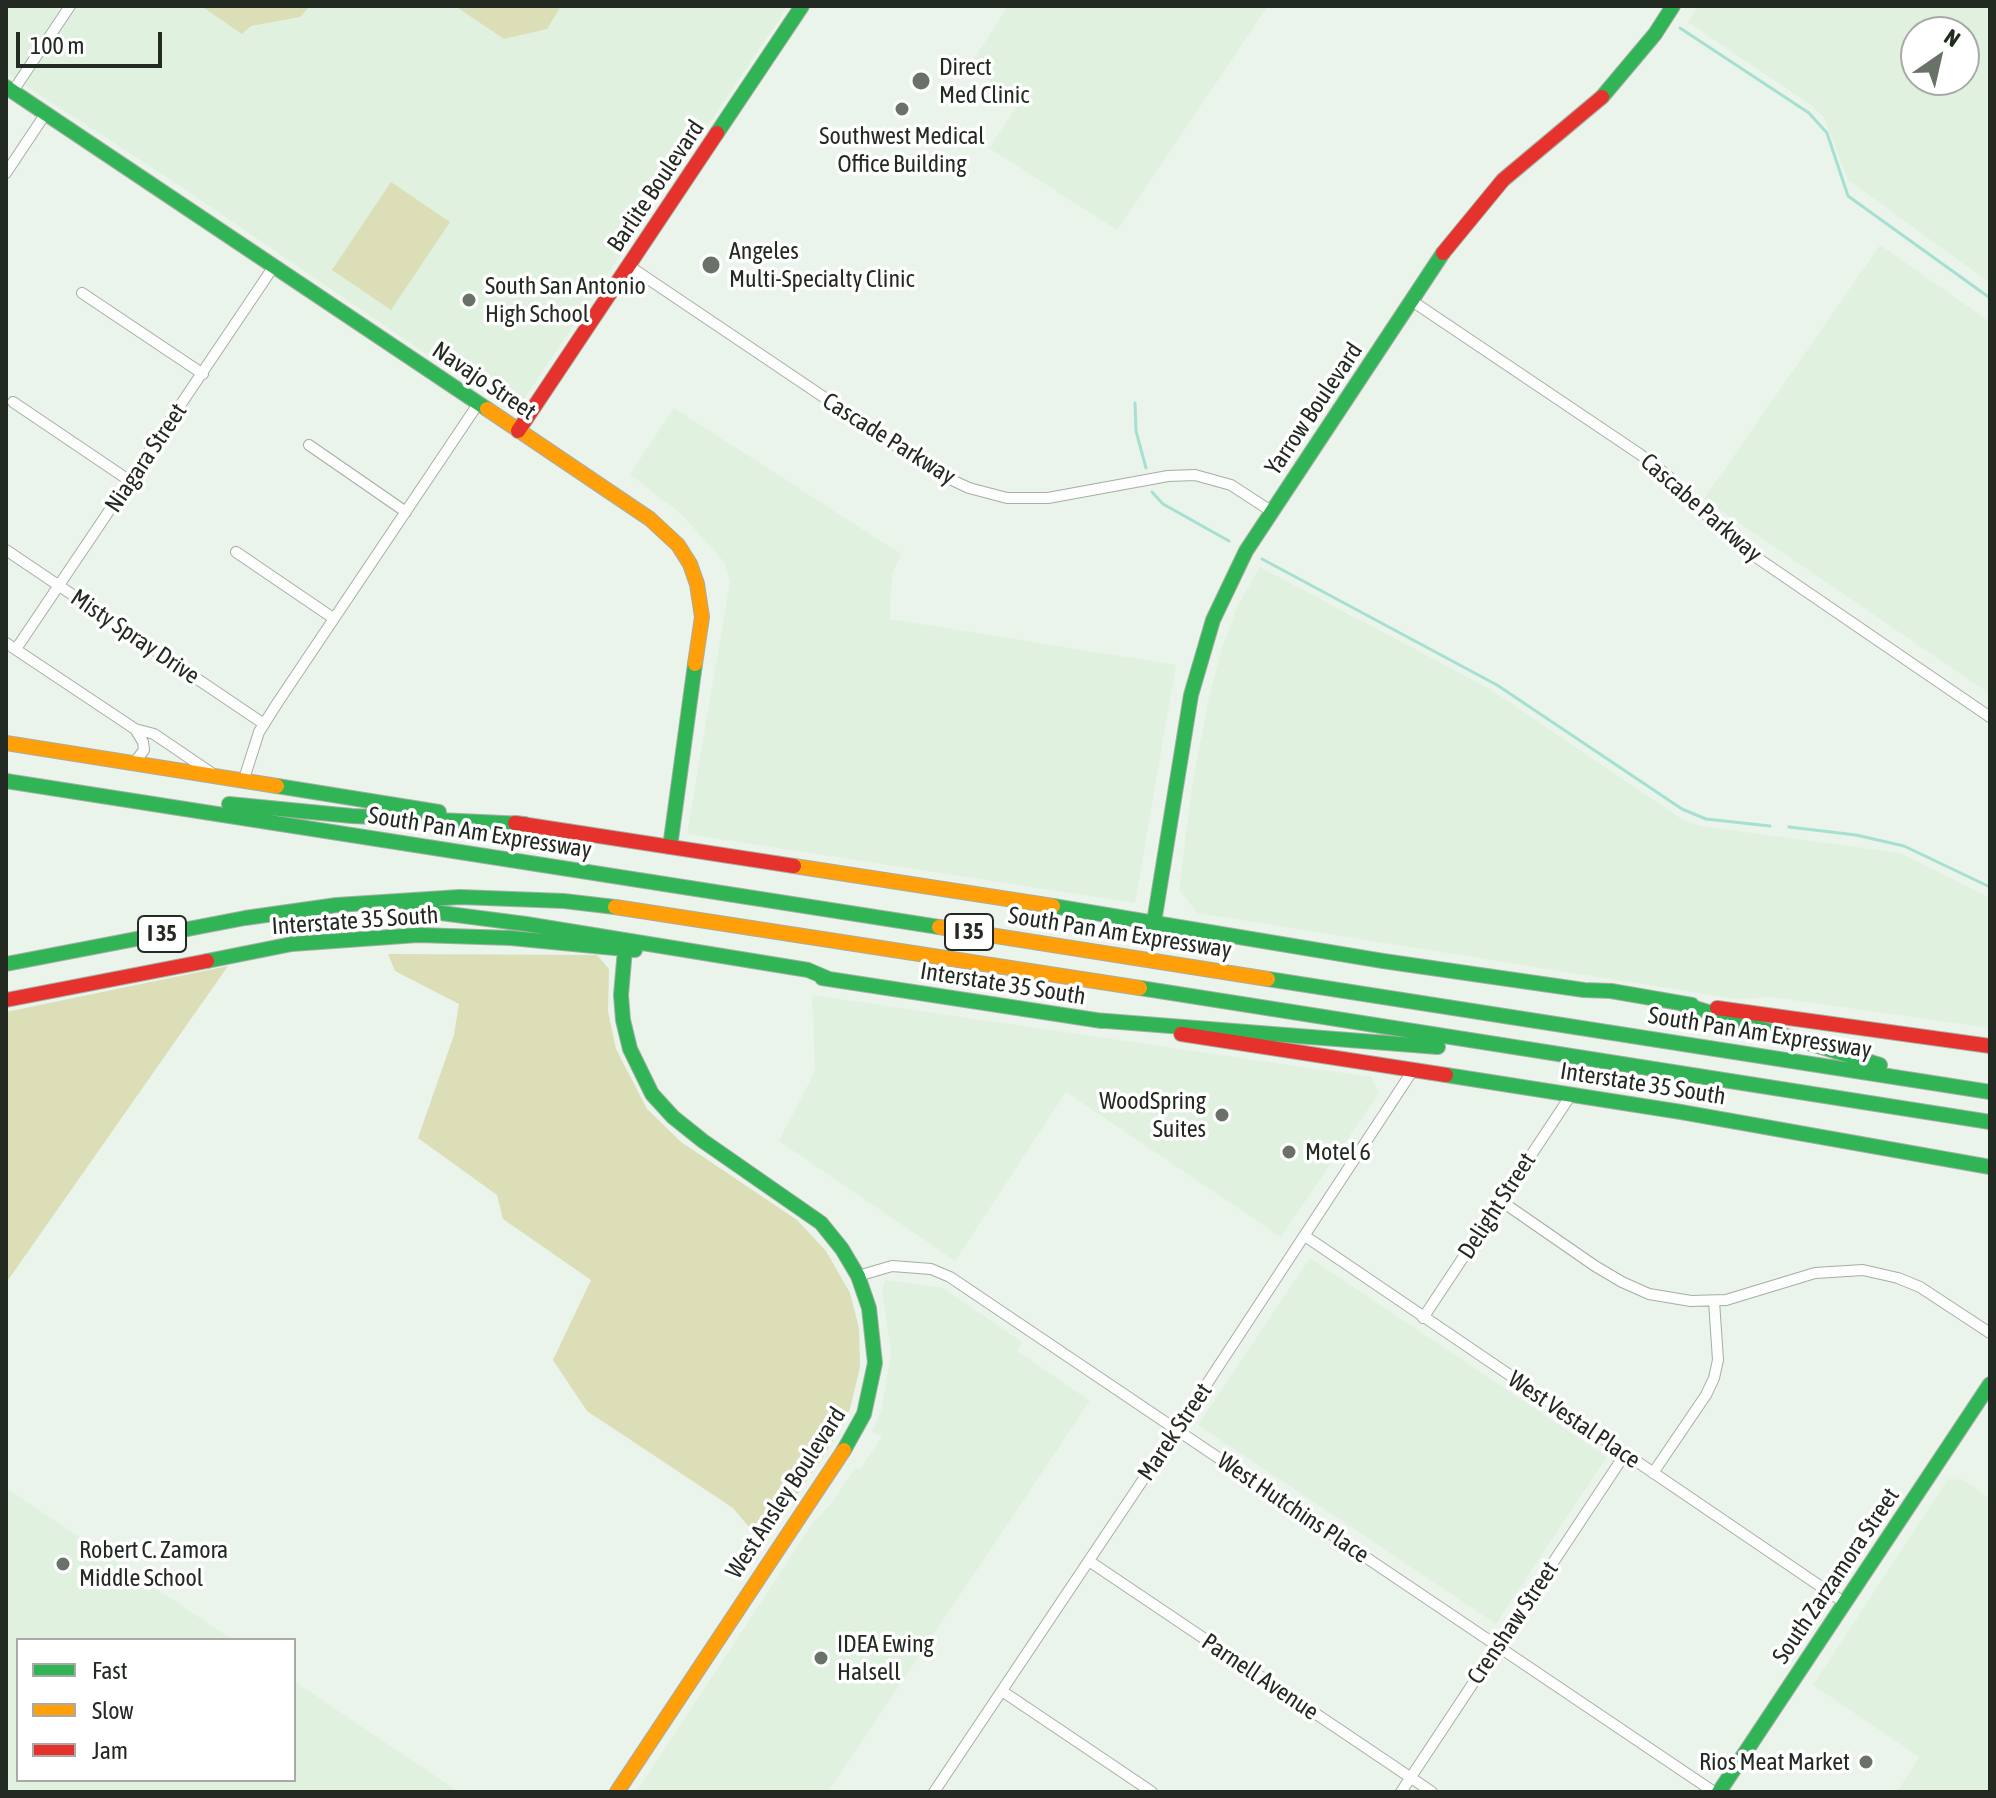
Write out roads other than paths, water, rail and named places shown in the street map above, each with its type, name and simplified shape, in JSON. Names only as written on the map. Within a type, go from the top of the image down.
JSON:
[{"type":"main road","name":"Barlite Boulevard","points":[[518,431],[802,6]]},
{"type":"main road","name":"Yarrow Boulevard","points":[[1154,922],[1191,695],[1213,620],[1230,580],[1271,511],[1437,262],[1491,191],[1594,105],[1655,34],[1673,6]]},
{"type":"main road","name":"Navajo Street","points":[[10,89],[650,519],[678,545],[690,564],[700,600],[701,630],[670,847]]},
{"type":"main road","points":[[6,743],[1154,922],[1383,961],[1990,1046]]},
{"type":"main road","name":"South Pan Am Expressway","points":[[6,781],[1990,1092]]},
{"type":"main road","points":[[124,800],[194,801],[352,816],[525,824]]},
{"type":"main road","name":"I 35","points":[[6,964],[245,918],[383,901],[460,897],[587,903],[1990,1122]]},
{"type":"main road","points":[[319,908],[422,909],[808,970],[829,979]]},
{"type":"main road","name":"Interstate 35 South","points":[[6,1000],[292,944],[418,935],[511,938],[625,949],[1094,1020],[1681,1112],[1990,1167]]},
{"type":"main road","name":"West Ansley Boulevard","points":[[617,1792],[853,1437],[864,1414],[875,1363],[869,1308],[858,1276],[821,1223],[703,1141],[673,1117],[652,1094],[630,1049],[623,1020],[621,995],[625,949]]},
{"type":"main road","points":[[1682,1004],[1932,1083]]},
{"type":"main road","points":[[1094,1020],[1419,1045],[1552,1065],[1654,1070]]},
{"type":"main road","name":"South Zarzamora Street","points":[[1716,1792],[1990,1384]]},
{"type":"street","points":[[10,89],[70,6]]},
{"type":"street","points":[[6,173],[46,113]]},
{"type":"street","name":"Niagara Street","points":[[11,646],[59,586],[274,266]]},
{"type":"street","name":"Cascade Parkway","points":[[629,266],[935,472],[969,488],[1007,498],[1048,498],[1168,476],[1195,475],[1231,485],[1271,511]]},
{"type":"street","points":[[82,293],[203,374]]},
{"type":"street","name":"Cascabe Parkway","points":[[1412,301],[1641,455],[1667,475],[1731,540],[1990,717]]},
{"type":"street","points":[[13,402],[130,481]]},
{"type":"street","points":[[243,782],[264,724],[478,404]]},
{"type":"street","points":[[309,445],[406,512]]},
{"type":"street","name":"Misty Spray Drive","points":[[6,550],[264,724]]},
{"type":"street","points":[[236,552],[333,618]]},
{"type":"street","points":[[11,646],[135,729],[154,734],[216,777]]},
{"type":"street","points":[[134,763],[144,750],[135,729]]},
{"type":"street","name":"Marek Street","points":[[934,1792],[1413,1070]]},
{"type":"street","name":"Delight Street","points":[[1423,1318],[1571,1095]]},
{"type":"street","points":[[1501,1201],[1622,1282],[1649,1294],[1714,1301],[1740,1297],[1815,1273],[1863,1270],[1920,1287],[1990,1333]]},
{"type":"street","name":"West Vestal Place","points":[[1305,1236],[1845,1603]]},
{"type":"street","name":"West Hutchins Place","points":[[858,1276],[892,1266],[931,1269],[950,1277],[1716,1792]]},
{"type":"street","points":[[1653,1473],[1706,1395],[1714,1378],[1718,1360],[1714,1301]]},
{"type":"street","name":"Crenshaw Street","points":[[1401,1792],[1625,1454]]},
{"type":"street","name":"Parnell Avenue","points":[[1089,1561],[1432,1792]]},
{"type":"street","points":[[1002,1691],[1152,1792]]},
{"type":"waterway","points":[[1680,28],[1809,113],[1827,133],[1848,196],[1990,298]]},
{"type":"waterway","points":[[1135,403],[1136,431],[1146,468]]},
{"type":"waterway","points":[[1152,492],[1163,504],[1229,541]]},
{"type":"waterway","points":[[1262,559],[1497,685],[1682,809],[1706,819],[1770,826]]},
{"type":"waterway","points":[[1789,827],[1856,835],[1904,846],[1990,887]]},
{"type":"place","name":"Direct Med Clinic","points":[[921,81]]},
{"type":"place","name":"Southwest Medical Office Building","points":[[902,109]]},
{"type":"place","name":"Angeles Multi-Specialty Clinic","points":[[711,265]]},
{"type":"place","name":"South San Antonio High School","points":[[469,300]]},
{"type":"place","name":"WoodSpring Suites","points":[[1222,1115]]},
{"type":"place","name":"Motel 6","points":[[1289,1152]]},
{"type":"place","name":"Robert C. Zamora Middle School","points":[[63,1564]]},
{"type":"place","name":"IDEA Ewing Halsell","points":[[821,1658]]},
{"type":"place","name":"Rios Meat Market","points":[[1866,1762]]}]
